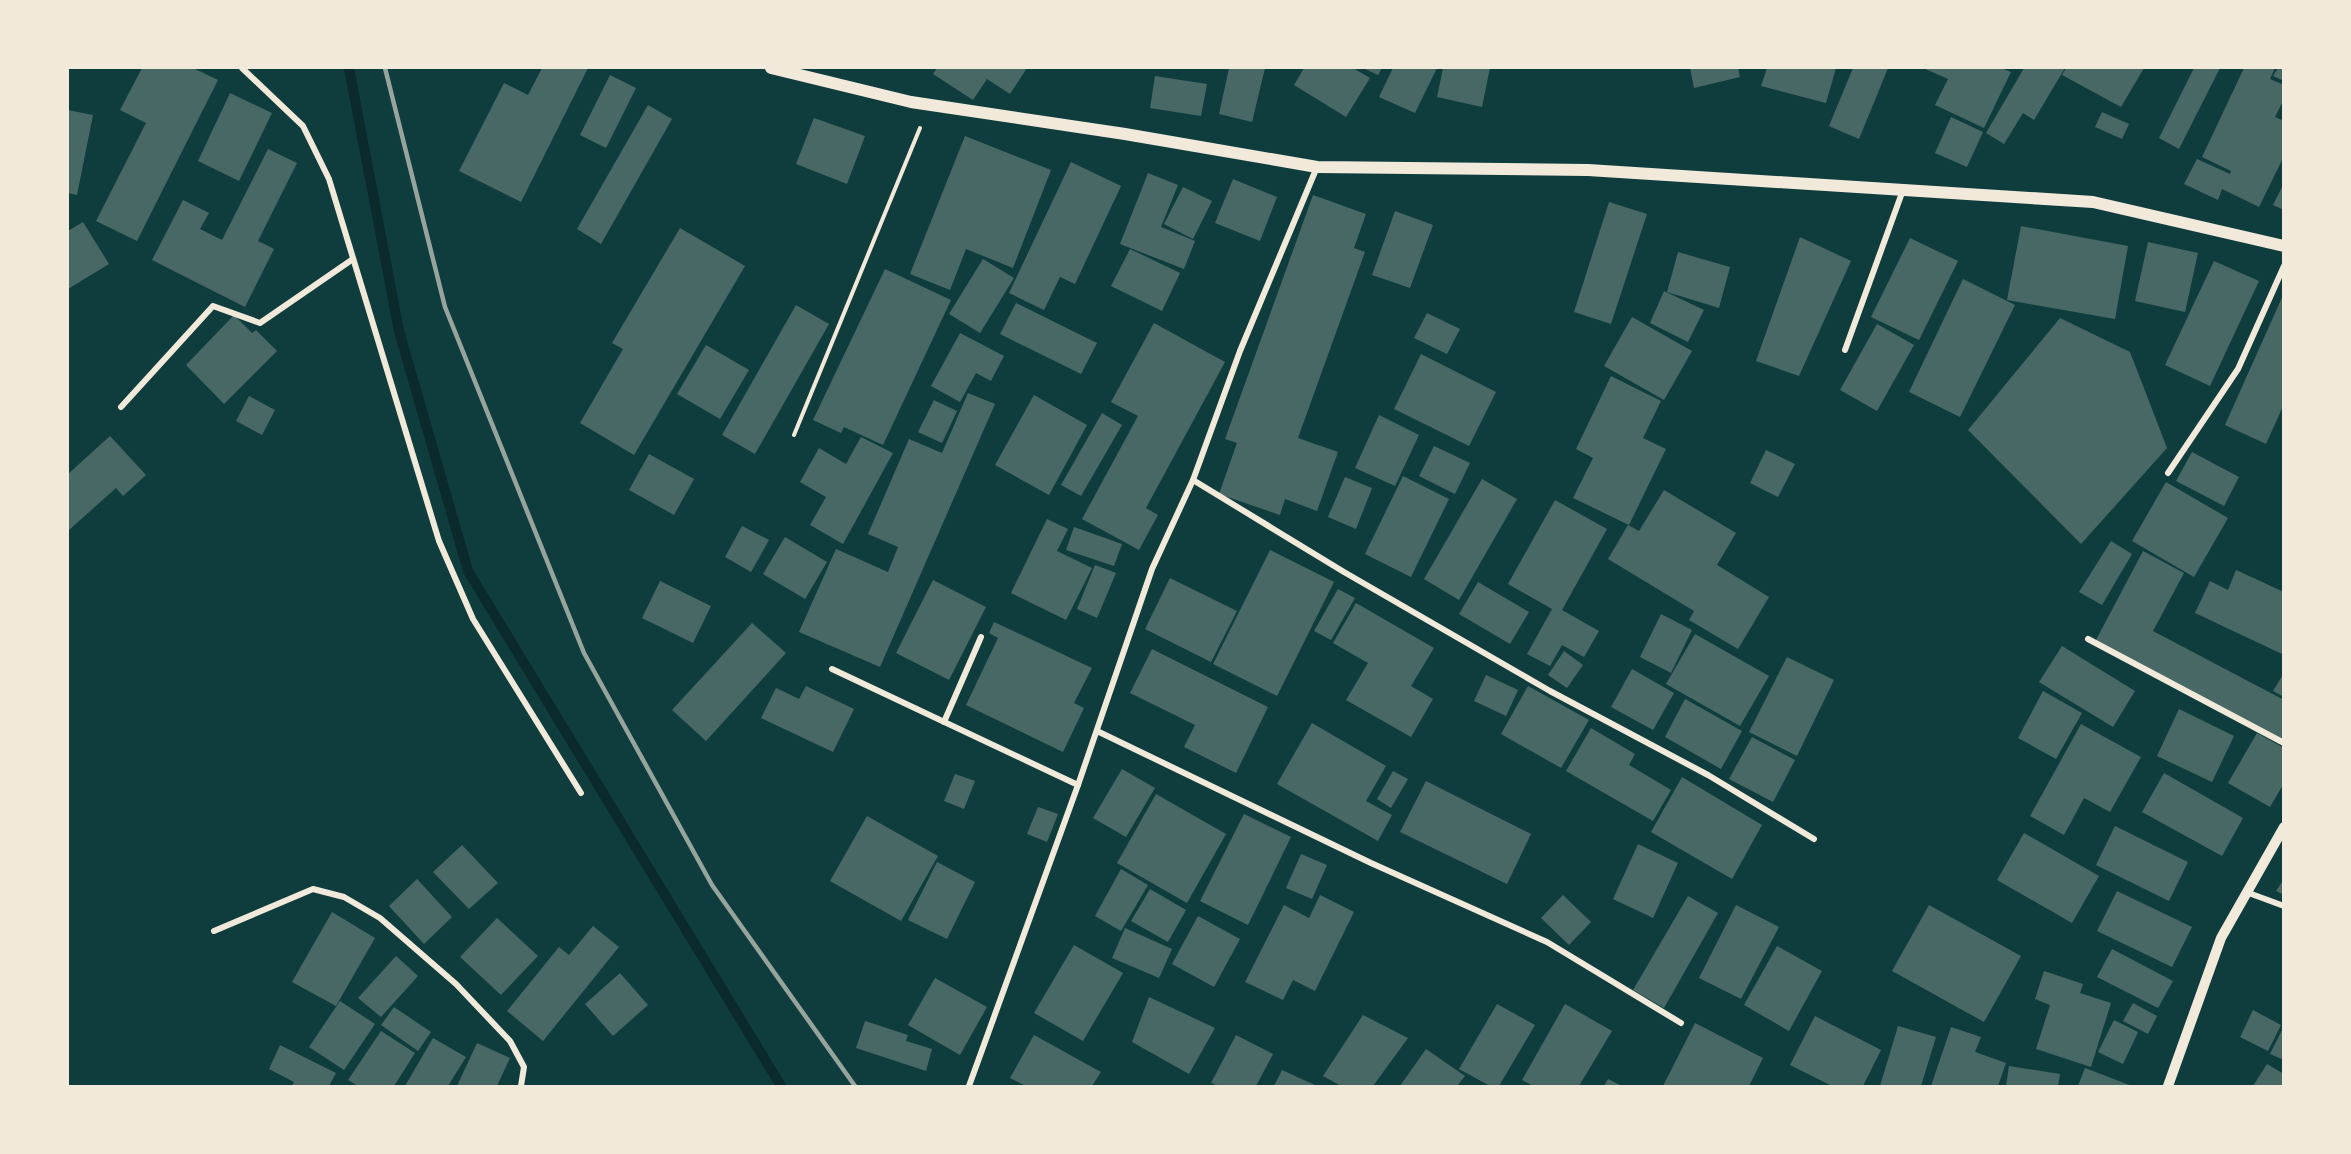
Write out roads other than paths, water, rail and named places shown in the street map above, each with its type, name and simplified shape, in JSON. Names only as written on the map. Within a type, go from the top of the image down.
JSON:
[{"type":"main road","points":[[771,68],[911,102],[1136,136],[1317,167],[1588,170],[2093,202],[2283,246]]},
{"type":"street","points":[[242,68],[303,126],[328,179],[439,541],[473,618],[581,793]]},
{"type":"street","points":[[969,1086],[1078,786],[1152,569],[1193,480],[1240,351],[1317,167]]},
{"type":"street","points":[[1845,350],[1904,190]]},
{"type":"street","points":[[121,407],[213,306],[260,323],[353,259]]},
{"type":"street","points":[[2168,473],[2238,369],[2283,266]]},
{"type":"street","points":[[1193,480],[1344,572],[1529,680],[1708,775],[1814,839]]},
{"type":"street","points":[[944,722],[981,637]]},
{"type":"street","points":[[2088,639],[2283,743]]},
{"type":"street","points":[[832,669],[1078,786]]},
{"type":"street","points":[[1097,731],[1371,864],[1546,942],[1681,1023]]},
{"type":"street","points":[[2168,1086],[2221,938],[2283,827]]},
{"type":"street","points":[[214,931],[313,890],[344,897],[388,925],[456,984],[503,1033],[524,1067],[521,1086]]},
{"type":"street","points":[[2246,892],[2283,906]]},
{"type":"waterway","points":[[349,68],[399,331],[468,571],[781,1086]]},
{"type":"railway","points":[[385,68],[445,307],[584,653],[712,885],[855,1086]]}]
